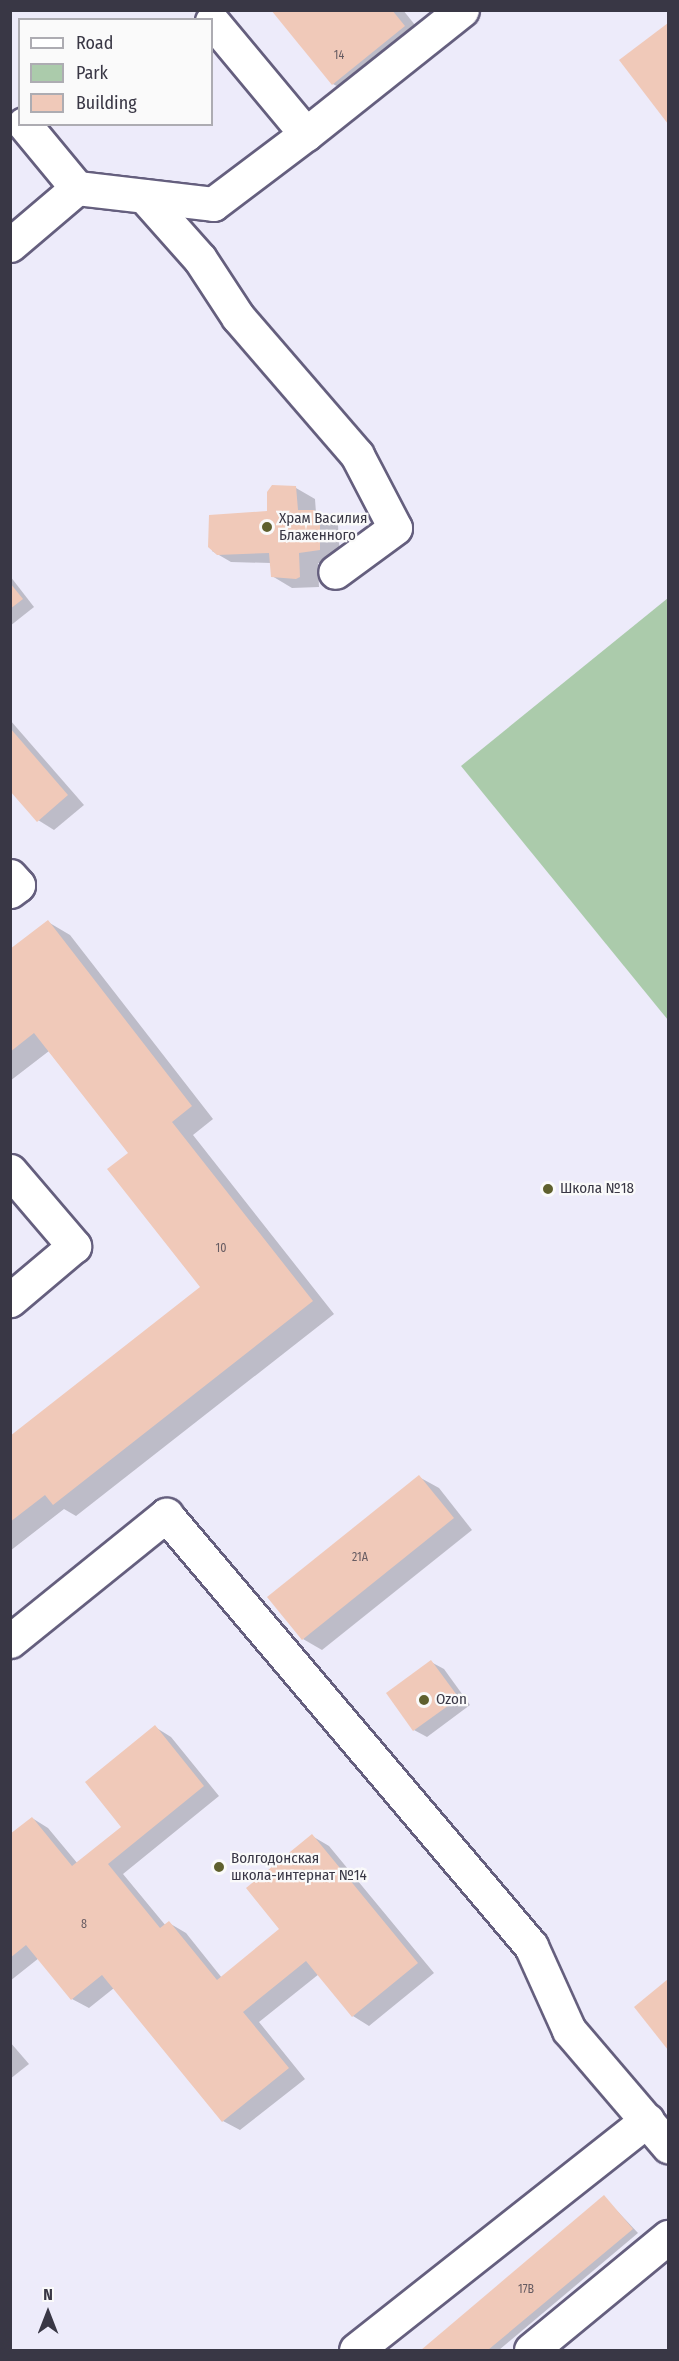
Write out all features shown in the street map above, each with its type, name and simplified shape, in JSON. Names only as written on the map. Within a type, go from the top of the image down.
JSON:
[{"type":"street","points":[[26,126],[77,188],[213,204],[306,134],[462,10]]},
{"type":"street","points":[[213,22],[306,134]]},
{"type":"street","points":[[10,245],[77,188]]},
{"type":"street","points":[[144,196],[200,259],[238,317],[357,455],[389,517],[394,528],[335,572]]},
{"type":"street","points":[[10,876],[18,885],[10,891]]},
{"type":"street","points":[[10,1172],[74,1246],[10,1300]]},
{"type":"street","points":[[10,1641],[166,1515],[531,1946],[569,2030],[669,2146]]},
{"type":"street","points":[[356,2350],[647,2120]]},
{"type":"street","points":[[531,2350],[669,2237]]},
{"type":"green space","points":[[668,598],[668,1020],[461,766]]},
{"type":"building","points":[[271,10],[392,10],[405,26],[332,85]]},
{"type":"building","points":[[668,23],[668,124],[619,60]]},
{"type":"building","points":[[272,485],[296,486],[298,510],[314,510],[320,516],[320,550],[299,553],[300,577],[296,579],[271,577],[269,553],[217,555],[208,547],[209,515],[267,511],[267,492]]},
{"type":"building","points":[[10,583],[23,599],[10,609]]},
{"type":"building","points":[[10,728],[68,795],[37,822],[10,791]]},
{"type":"building","points":[[48,920],[192,1106],[172,1122],[313,1301],[53,1505],[45,1495],[10,1522],[10,1436],[200,1287],[107,1169],[128,1153],[34,1033],[10,1052],[10,949]]},
{"type":"building","points":[[419,1475],[454,1518],[302,1640],[267,1597]]},
{"type":"building","points":[[431,1660],[459,1698],[413,1731],[386,1693]]},
{"type":"building","points":[[155,1725],[204,1786],[108,1864],[160,1928],[169,1921],[217,1980],[279,1929],[246,1888],[312,1834],[418,1963],[352,2017],[306,1961],[243,2012],[289,2068],[222,2122],[102,1975],[71,2000],[26,1945],[10,1958],[10,1834],[32,1817],[72,1866],[121,1827],[85,1782]]},
{"type":"building","points":[[668,1979],[668,2050],[634,2007]]},
{"type":"building","points":[[604,2195],[633,2229],[488,2350],[421,2350]]},
{"type":"place","name":"Храм Василия Блаженного","points":[[267,527]]},
{"type":"place","name":"Школа №18","points":[[548,1189]]},
{"type":"place","name":"Ozon","points":[[424,1700]]},
{"type":"place","name":"Волгодонская школа-интернат №14","points":[[219,1867]]}]
